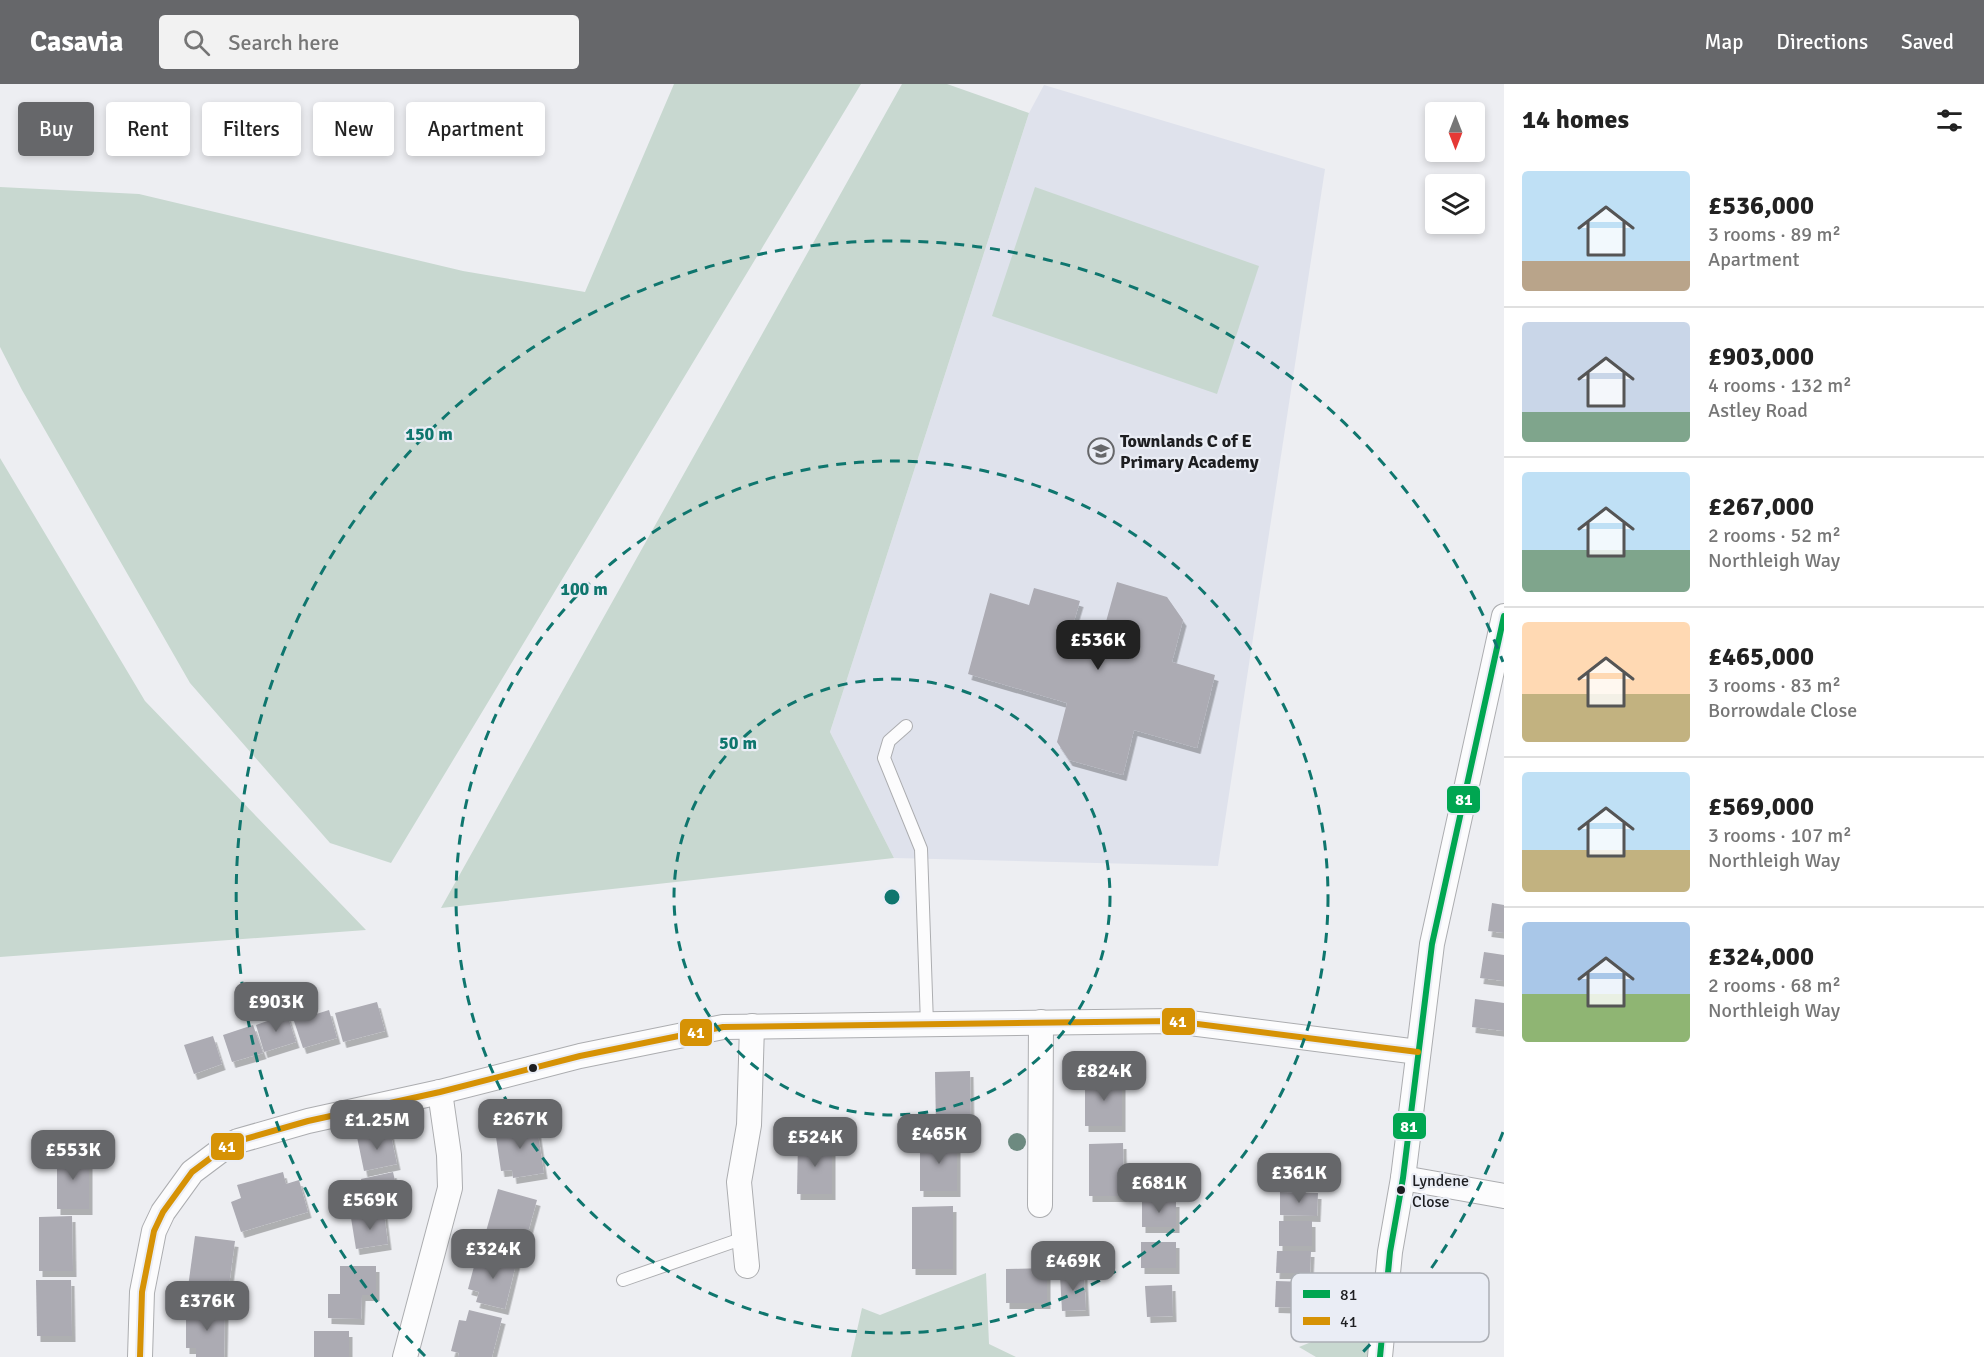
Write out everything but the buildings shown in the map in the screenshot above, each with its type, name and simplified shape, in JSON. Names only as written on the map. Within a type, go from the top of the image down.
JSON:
[{"type":"street","points":[[1388,1273],[1403,1178],[1432,944],[1504,616]]},
{"type":"street","points":[[140,1357],[142,1292],[154,1231],[163,1212],[192,1172],[224,1148],[238,1141],[308,1121],[433,1093],[580,1056],[723,1027],[1174,1021],[1418,1052]]},
{"type":"street","points":[[1040,1205],[1041,1022]]},
{"type":"street","points":[[747,1266],[739,1182],[749,1125],[752,1026]]},
{"type":"street","points":[[405,1357],[450,1188],[449,1155],[433,1093]]},
{"type":"street","points":[[1403,1178],[1504,1196]]},
{"type":"street","points":[[1380,1357],[1381,1342]]},
{"type":"lane","points":[[906,726],[889,741],[884,758],[921,849],[927,1024]]},
{"type":"lane","points":[[623,1280],[744,1238]]},
{"type":"shaded area","points":[[674,84],[861,84],[391,863],[330,843],[190,683],[22,390],[0,347],[0,187],[139,194],[463,271],[585,292]]},
{"type":"shaded area","points":[[902,84],[947,84],[1029,113],[830,732],[894,858],[441,908]]},
{"type":"shaded area","name":"Townlands C of E Primary Academy","points":[[1044,85],[1325,169],[1218,866],[894,858],[830,732],[1029,113]]},
{"type":"shaded area","points":[[1035,187],[1259,266],[1217,394],[992,316]]},
{"type":"shaded area","points":[[0,458],[145,701],[366,930],[0,957]]},
{"type":"shaded area","points":[[986,1273],[989,1344],[1016,1357],[851,1357],[862,1308],[880,1315]]},
{"type":"shaded area","points":[[1311,1342],[1377,1342],[1376,1357],[1316,1357],[1299,1347]]},
{"type":"transit line","name":"81","points":[[1388,1273],[1403,1178],[1432,944],[1504,616]]},
{"type":"transit line","name":"41","points":[[140,1357],[142,1292],[154,1231],[163,1212],[192,1172],[224,1148],[238,1141],[308,1121],[440,1092],[580,1056],[723,1027],[1174,1021],[1418,1052]]},
{"type":"transit line","name":"81","points":[[1380,1357],[1381,1342]]},
{"type":"place","name":"Townlands C of E Primary Academy","points":[[1101,451]]},
{"type":"place","name":"Lyndene Close","points":[[1401,1190]]}]
